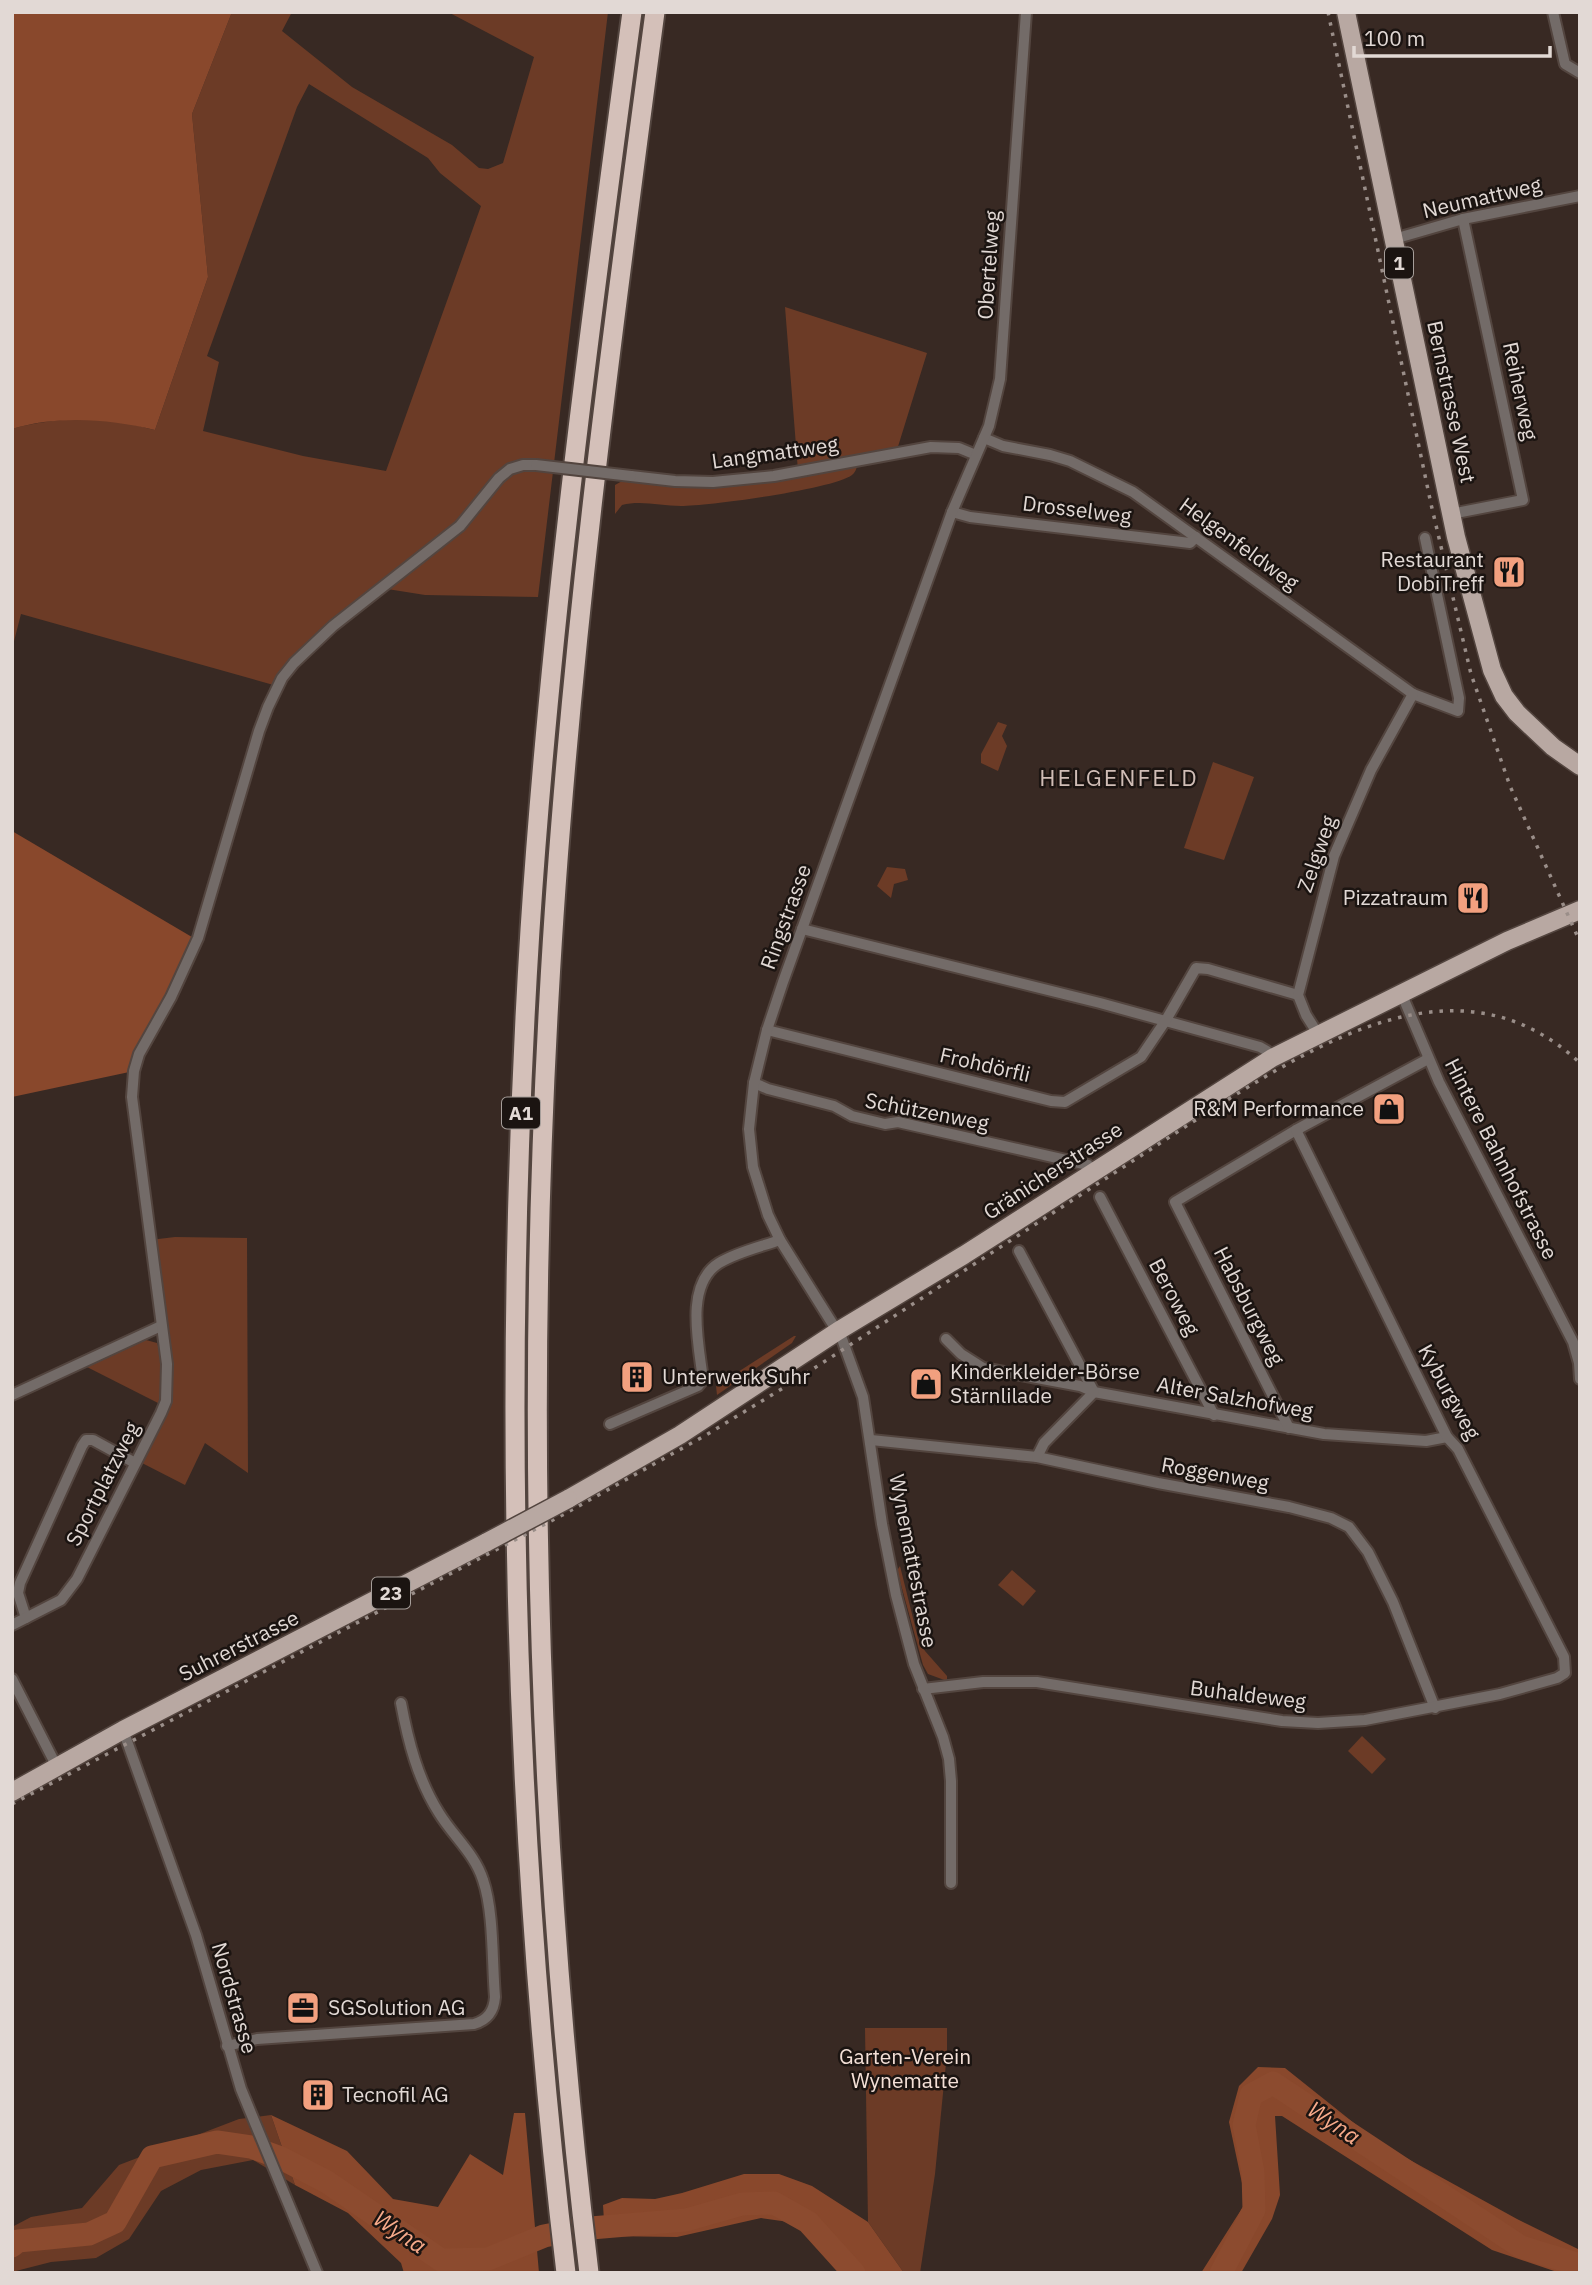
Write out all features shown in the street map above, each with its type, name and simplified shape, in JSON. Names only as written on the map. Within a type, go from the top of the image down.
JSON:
[{"type":"highway","name":"A1","points":[[566,2273],[536,1955],[521,1698],[515,1418],[520,1137],[532,902],[552,657],[587,350],[632,12]]},
{"type":"highway","name":"A1","points":[[589,2273],[557,1937],[544,1699],[538,1431],[542,1139],[555,893],[576,647],[610,352],[655,12]]},
{"type":"main road","name":"Bernstrasse West","points":[[1346,12],[1451,513],[1489,658],[1504,696],[1534,730],[1580,766]]},
{"type":"main road","name":"Gränicherstrasse","points":[[487,1542],[680,1436],[838,1331],[964,1255],[1272,1058],[1507,941],[1580,911]]},
{"type":"main road","name":"Suhrerstrasse","points":[[12,1792],[123,1730],[487,1542]]},
{"type":"street","name":"Obertelweg","points":[[952,512],[994,412],[1000,379],[1026,12]]},
{"type":"street","points":[[1553,12],[1565,64],[1580,73]]},
{"type":"street","name":"Neumattweg","points":[[1394,239],[1463,219],[1580,196]]},
{"type":"street","name":"Reiherweg","points":[[1451,513],[1523,500],[1463,219]]},
{"type":"street","name":"Helgenfeldweg","points":[[984,438],[1003,446],[1051,455],[1099,474],[1133,492],[1413,694],[1458,711],[1459,698],[1425,538]]},
{"type":"street","name":"Langmattweg","points":[[536,466],[675,481],[713,482],[774,476],[931,447],[959,448],[976,455]]},
{"type":"street","name":"Sportplatzweg","points":[[12,1625],[61,1600],[77,1579],[166,1401],[167,1364],[132,1097],[134,1071],[139,1054],[172,997],[198,938],[268,707],[282,678],[312,645],[460,527],[499,478],[510,469],[523,465],[536,466]]},
{"type":"street","name":"Drosselweg","points":[[952,512],[970,517],[1190,543],[1196,537]]},
{"type":"street","name":"Ringstrasse","points":[[838,1331],[780,1240],[764,1205],[753,1167],[750,1129],[754,1083],[767,1030],[802,929],[952,512]]},
{"type":"street","name":"Zelgweg","points":[[1298,995],[1334,856],[1371,770],[1413,694]]},
{"type":"street","points":[[802,929],[1167,1020],[1261,1047],[1268,1051],[1272,1058]]},
{"type":"street","name":"Frohdörfli","points":[[767,1030],[1065,1102],[1141,1057],[1167,1020],[1196,968],[1208,969],[1298,995]]},
{"type":"street","points":[[1298,995],[1318,1034]]},
{"type":"street","name":"Hintere Bahnhofstrasse","points":[[1402,995],[1428,1059],[1573,1342],[1580,1379]]},
{"type":"street","points":[[1296,1130],[1428,1059]]},
{"type":"street","name":"Schützenweg","points":[[754,1083],[768,1090],[834,1106],[852,1116],[885,1124],[898,1122],[1088,1166],[1094,1172]]},
{"type":"street","name":"Habsburgweg","points":[[1289,1427],[1175,1202],[1296,1130]]},
{"type":"street","name":"Kyburgweg","points":[[1296,1130],[1447,1437],[1458,1449],[1564,1657],[1565,1673]]},
{"type":"street","name":"Beroweg","points":[[1100,1197],[1214,1415]]},
{"type":"street","points":[[610,1424],[698,1386],[703,1380],[696,1307],[703,1278],[728,1258],[780,1240]]},
{"type":"street","points":[[1018,1251],[1094,1392],[1044,1443],[1037,1457]]},
{"type":"street","points":[[12,1395],[161,1326]]},
{"type":"street","name":"Wynemattestrasse","points":[[838,1331],[863,1397],[889,1560],[903,1622],[923,1689],[949,1759],[951,1883]]},
{"type":"street","name":"Alter Salzhofweg","points":[[946,1339],[961,1354],[983,1368],[1080,1386],[1094,1392],[1324,1434],[1426,1441],[1447,1437]]},
{"type":"street","points":[[26,1618],[18,1593],[20,1583],[86,1440],[93,1440],[135,1463]]},
{"type":"street","name":"Roggenweg","points":[[871,1440],[1037,1457],[1157,1483],[1315,1512],[1349,1527],[1360,1538],[1383,1580],[1435,1708]]},
{"type":"street","name":"Buhaldeweg","points":[[923,1689],[983,1682],[1037,1682],[1282,1721],[1366,1720],[1500,1694],[1558,1678],[1565,1673]]},
{"type":"street","points":[[12,1679],[57,1767]]},
{"type":"street","points":[[228,2046],[257,2039],[474,2024],[485,2019],[492,2010],[495,2004],[494,1985],[488,1901],[483,1880],[476,1863],[439,1814],[424,1784],[401,1703]]},
{"type":"street","name":"Nordstrasse","points":[[123,1730],[196,1935],[241,2088],[317,2273]]},
{"type":"green space","points":[[232,12],[292,12],[282,31],[352,87],[452,145],[479,168],[488,169],[503,163],[534,57],[448,12],[608,12],[538,597],[425,595],[381,588],[333,626],[277,686],[21,614],[12,649],[12,429],[81,419],[123,422],[155,430],[208,277],[192,114]],"holes":[[[309,84],[428,158],[440,173],[481,206],[386,471],[303,456],[203,431],[219,362],[207,356],[297,107]]]},
{"type":"green space","points":[[785,307],[927,353],[896,453],[858,460],[852,475],[822,486],[770,496],[696,505],[629,504],[622,505],[615,514],[615,485],[631,476],[675,481],[798,471]]},
{"type":"green space","points":[[998,722],[1007,725],[1002,736],[1007,746],[998,771],[981,763],[981,754]]},
{"type":"green space","points":[[1213,762],[1254,777],[1224,860],[1184,848]]},
{"type":"green space","points":[[887,867],[905,869],[908,880],[894,884],[891,898],[877,886]]},
{"type":"green space","points":[[175,1237],[247,1238],[248,1473],[205,1443],[185,1485],[142,1463],[167,1408],[150,1240]]},
{"type":"green space","points":[[794,1336],[792,1343],[717,1395],[716,1386]]},
{"type":"green space","points":[[146,1340],[157,1343],[162,1358],[164,1381],[160,1404],[85,1366]]},
{"type":"green space","points":[[900,1566],[918,1638],[925,1651],[947,1676],[947,1681],[928,1674],[923,1665],[898,1574]]},
{"type":"green space","points":[[1012,1570],[1036,1591],[1023,1606],[998,1585]]},
{"type":"green space","points":[[1362,1736],[1386,1759],[1372,1774],[1348,1751]]},
{"type":"green space","name":"Garten-Verein Wynematte","points":[[865,2028],[947,2028],[935,2174],[920,2273],[904,2273],[868,2222]]},
{"type":"green space","points":[[271,2115],[295,2185],[253,2160],[201,2170],[161,2191],[129,2239],[96,2258],[51,2262],[12,2272],[12,2227],[31,2217],[82,2208],[119,2165],[239,2119]]},
{"type":"shaded area","points":[[12,12],[232,12],[192,114],[208,277],[155,430],[84,420],[47,422],[12,429]]},
{"type":"shaded area","points":[[12,831],[197,940],[134,1071],[12,1097]]},
{"type":"shaded area","points":[[1258,2067],[1285,2068],[1379,2143],[1517,2219],[1580,2250],[1580,2273],[1560,2273],[1492,2250],[1282,2116],[1275,2116],[1280,2195],[1272,2219],[1241,2273],[1201,2273],[1246,2202],[1229,2122],[1239,2086]]},
{"type":"shaded area","points":[[514,2113],[525,2113],[539,2273],[404,2273],[401,2263],[348,2213],[295,2185],[271,2115],[347,2151],[393,2199],[438,2207],[470,2154],[503,2175]]},
{"type":"shaded area","points":[[744,2174],[779,2174],[812,2186],[868,2222],[904,2273],[843,2273],[823,2245],[796,2223],[761,2218],[677,2237],[605,2236],[603,2205],[622,2198],[655,2199]]},
{"type":"waterway","name":"Wyna","points":[[1221,2273],[1254,2210],[1253,2172],[1244,2125],[1251,2095],[1273,2083],[1521,2247],[1580,2265]]},
{"type":"waterway","name":"Wyna","points":[[12,2246],[18,2241],[89,2234],[115,2222],[152,2157],[217,2142],[251,2147],[281,2158],[327,2182],[441,2260],[488,2259],[544,2236],[579,2229],[686,2220],[742,2204],[774,2203],[808,2222],[854,2273]]},
{"type":"railway","points":[[1328,12],[1431,504],[1471,674],[1510,786],[1580,942]]},
{"type":"railway","points":[[12,1804],[568,1512],[706,1435],[793,1382],[1251,1085],[1343,1036],[1391,1020],[1439,1011],[1487,1014],[1534,1030],[1580,1063]]},
{"type":"place","name":"Restaurant DobiTreff","points":[[1509,572]]},
{"type":"place","name":"Pizzatraum","points":[[1473,898]]},
{"type":"place","name":"R&M Performance","points":[[1389,1109]]},
{"type":"place","name":"Unterwerk Suhr","points":[[637,1377]]},
{"type":"place","name":"Kinderkleider-Börse Stärnlilade","points":[[926,1384]]},
{"type":"place","name":"SGSolution AG","points":[[303,2008]]},
{"type":"place","name":"Tecnofil AG","points":[[318,2095]]},
{"type":"district","name":"HELGENFELD","points":[[1119,778]]}]
